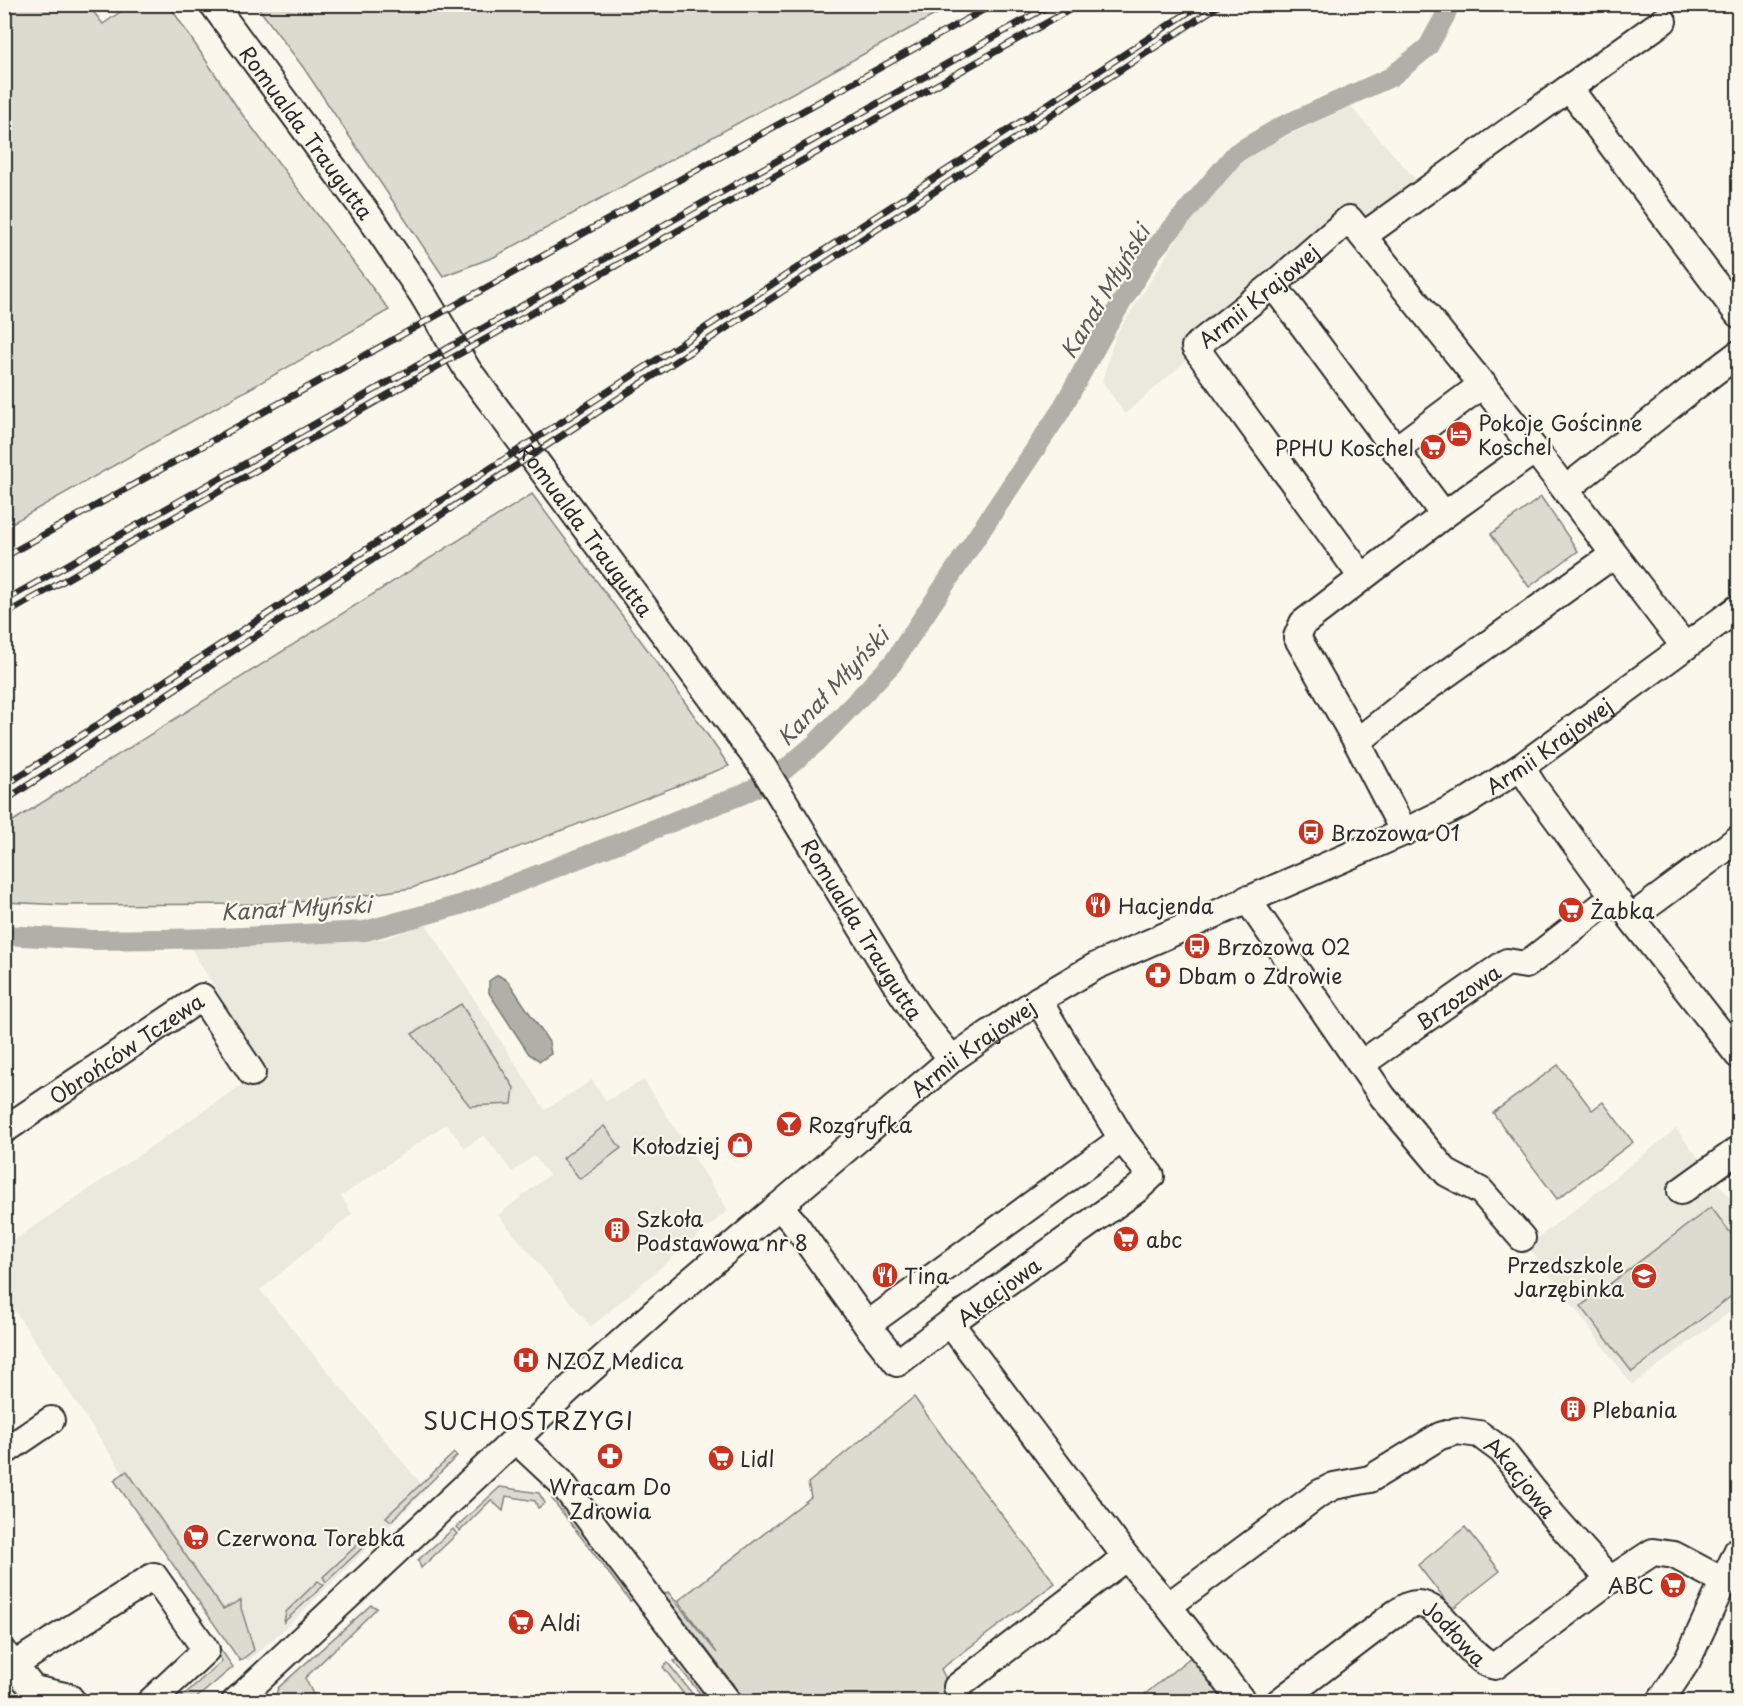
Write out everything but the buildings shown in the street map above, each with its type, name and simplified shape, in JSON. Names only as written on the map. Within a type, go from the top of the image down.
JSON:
[{"type":"street","name":"Romualda Traugutta","points":[[213,4],[379,230],[423,295],[467,369],[763,767],[896,984],[918,1017],[952,1059]]},
{"type":"street","points":[[1364,236],[1664,21]]},
{"type":"street","points":[[1569,88],[1738,315]]},
{"type":"street","name":"Armii Krajowej","points":[[1362,577],[1195,347],[1273,285],[1349,219],[1566,489],[1685,647]]},
{"type":"street","points":[[1273,285],[1444,515]]},
{"type":"street","points":[[1566,489],[1738,354]]},
{"type":"street","points":[[1395,450],[1483,384]]},
{"type":"street","points":[[1404,832],[1357,742],[1297,637],[1303,623],[1444,515],[1535,450]]},
{"type":"street","points":[[1357,742],[1417,695],[1602,563],[1616,557]]},
{"type":"street","name":"Armii Krajowej","points":[[250,1697],[569,1389],[673,1296],[952,1059],[1038,1000],[1096,966],[1404,832],[1466,802],[1521,766],[1738,608]]},
{"type":"street","points":[[1521,766],[1613,897],[1738,1055]]},
{"type":"street","points":[[1631,918],[1738,839]]},
{"type":"street","name":"Brzozowa","points":[[1361,1064],[1507,962],[1526,965],[1613,897]]},
{"type":"street","points":[[1247,899],[1383,1097],[1448,1173],[1481,1191],[1522,1238]]},
{"type":"street","name":"Obrońców Tczewa","points":[[4,1130],[202,997],[252,1073]]},
{"type":"street","name":"Akacjowa","points":[[1038,1000],[1122,1139],[1151,1176],[1136,1190],[950,1323],[1126,1557],[1243,1701]]},
{"type":"street","points":[[867,1325],[1122,1139]]},
{"type":"street","points":[[1681,1191],[1738,1150]]},
{"type":"street","points":[[779,1206],[897,1363],[950,1323]]},
{"type":"street","points":[[4,1452],[51,1420]]},
{"type":"street","name":"Akacjowa","points":[[1168,1606],[1320,1493],[1334,1486],[1370,1479],[1440,1436],[1457,1431],[1479,1434],[1502,1451],[1553,1516],[1610,1580]]},
{"type":"street","points":[[516,1440],[561,1482],[728,1701]]},
{"type":"street","points":[[1660,1701],[1687,1661],[1738,1550]]},
{"type":"street","name":"Jodłowa","points":[[1279,1701],[1396,1613],[1412,1604],[1420,1604],[1434,1611],[1484,1662],[1495,1666],[1610,1580],[1653,1552],[1674,1555],[1725,1582]]},
{"type":"street","points":[[957,1687],[1126,1557]]},
{"type":"street","points":[[73,1701],[69,1697],[33,1689],[9,1659],[154,1576],[206,1650],[150,1701]]},
{"type":"shaded area","points":[[5,4],[88,5],[103,24],[130,5],[169,5],[239,110],[389,310],[5,527]]},
{"type":"shaded area","points":[[256,5],[953,5],[494,257],[443,276],[303,67]]},
{"type":"shaded area","points":[[1351,107],[1418,182],[1373,215],[1349,219],[1125,414],[1102,381],[1115,337],[1208,190],[1251,152]]},
{"type":"shaded area","points":[[532,494],[664,672],[729,766],[412,888],[341,899],[263,904],[63,905],[5,902],[5,826]]},
{"type":"shaded area","points":[[1541,497],[1578,551],[1529,587],[1491,534]]},
{"type":"shaded area","points":[[426,924],[545,1110],[592,1080],[606,1101],[644,1080],[728,1210],[591,1327],[498,1215],[549,1175],[534,1156],[512,1172],[484,1135],[465,1148],[446,1124],[342,1196],[340,1194],[352,1214],[260,1290],[426,1490],[294,1620],[248,1661],[5,1296],[4,1247],[265,1069],[190,947],[384,939]]},
{"type":"shaded area","points":[[498,975],[508,981],[549,1042],[551,1054],[540,1061],[529,1054],[489,993],[489,981]]},
{"type":"shaded area","points":[[461,1004],[514,1088],[512,1104],[470,1106],[412,1034]]},
{"type":"shaded area","points":[[1558,1065],[1592,1110],[1603,1102],[1633,1142],[1557,1199],[1493,1113]]},
{"type":"shaded area","points":[[604,1126],[621,1148],[580,1179],[563,1158]]},
{"type":"shaded area","name":"Przedszkole Jarzębinka","points":[[1676,1129],[1738,1208],[1738,1306],[1632,1385],[1528,1246]]},
{"type":"shaded area","points":[[1711,1207],[1738,1243],[1738,1291],[1632,1372],[1581,1306]]},
{"type":"shaded area","points":[[914,1397],[960,1461],[1055,1583],[941,1669],[952,1691],[948,1702],[746,1701],[664,1594],[668,1592],[717,1653],[678,1601],[811,1497],[808,1483]]},
{"type":"shaded area","points":[[454,1453],[457,1456],[391,1521],[386,1517]]},
{"type":"shaded area","points":[[127,1471],[223,1609],[241,1600],[241,1608],[254,1650],[240,1661],[114,1480]]},
{"type":"shaded area","points":[[500,1487],[539,1493],[545,1503],[538,1508],[535,1501],[506,1496],[503,1511],[491,1500],[460,1531],[456,1527]]},
{"type":"shaded area","points":[[554,1495],[635,1599],[630,1601],[552,1499]]},
{"type":"shaded area","points":[[1465,1527],[1500,1571],[1452,1609],[1418,1565]]},
{"type":"shaded area","points":[[453,1529],[457,1534],[421,1568],[418,1560]]},
{"type":"shaded area","points":[[371,1532],[375,1536],[326,1582],[323,1577]]},
{"type":"shaded area","points":[[318,1581],[324,1585],[284,1622],[286,1612]]},
{"type":"shaded area","points":[[168,1584],[176,1585],[233,1667],[193,1701],[177,1701],[222,1661]]},
{"type":"shaded area","points":[[371,1605],[377,1608],[305,1678],[313,1694],[313,1701],[281,1701],[276,1695],[278,1688]]},
{"type":"shaded area","points":[[1192,1656],[1224,1695],[1216,1701],[1152,1702],[1145,1694]]},
{"type":"shaded area","points":[[681,1660],[712,1701],[706,1701],[674,1661]]},
{"type":"shaded area","points":[[668,1663],[698,1701],[689,1701],[663,1667]]},
{"type":"waterway","name":"Kanał Młyński","points":[[4,935],[94,940],[221,938],[365,931],[460,905],[741,795],[776,777],[816,743],[892,664],[1060,412],[1152,252],[1236,153],[1282,126],[1391,77],[1428,47],[1449,4]]},
{"type":"railway","points":[[4,557],[994,4]]},
{"type":"railway","points":[[4,601],[1052,4]]},
{"type":"railway","points":[[4,615],[445,362],[1080,4]]},
{"type":"railway","points":[[4,786],[1201,4]]},
{"type":"railway","points":[[4,801],[1221,4]]},
{"type":"place","name":"Pokoje Gościnne Koschel","points":[[1459,434]]},
{"type":"place","name":"PPHU Koschel","points":[[1433,447]]},
{"type":"place","name":"Brzozowa 01","points":[[1311,832]]},
{"type":"place","name":"Hacjenda","points":[[1098,905]]},
{"type":"place","name":"Żabka","points":[[1571,910]]},
{"type":"place","name":"Brzozowa 02","points":[[1197,946]]},
{"type":"place","name":"Dbam o Zdrowie","points":[[1158,975]]},
{"type":"place","name":"Rozgryfka","points":[[789,1124]]},
{"type":"place","name":"Kołodziej","points":[[740,1145]]},
{"type":"place","name":"Szkoła Podstawowa nr 8","points":[[617,1230]]},
{"type":"place","name":"abc","points":[[1126,1239]]},
{"type":"place","name":"Tina","points":[[885,1275]]},
{"type":"place","name":"Przedszkole Jarzębinka","points":[[1644,1276]]},
{"type":"place","name":"NZOZ Medica","points":[[526,1360]]},
{"type":"place","name":"Plebania","points":[[1573,1409]]},
{"type":"place","name":"Wracam Do Zdrowia","points":[[610,1456]]},
{"type":"place","name":"Lidl","points":[[721,1458]]},
{"type":"place","name":"Czerwona Torebka","points":[[196,1537]]},
{"type":"place","name":"ABC","points":[[1673,1585]]},
{"type":"place","name":"Aldi","points":[[521,1622]]},
{"type":"district","name":"SUCHOSTRZYGI","points":[[529,1420]]}]
